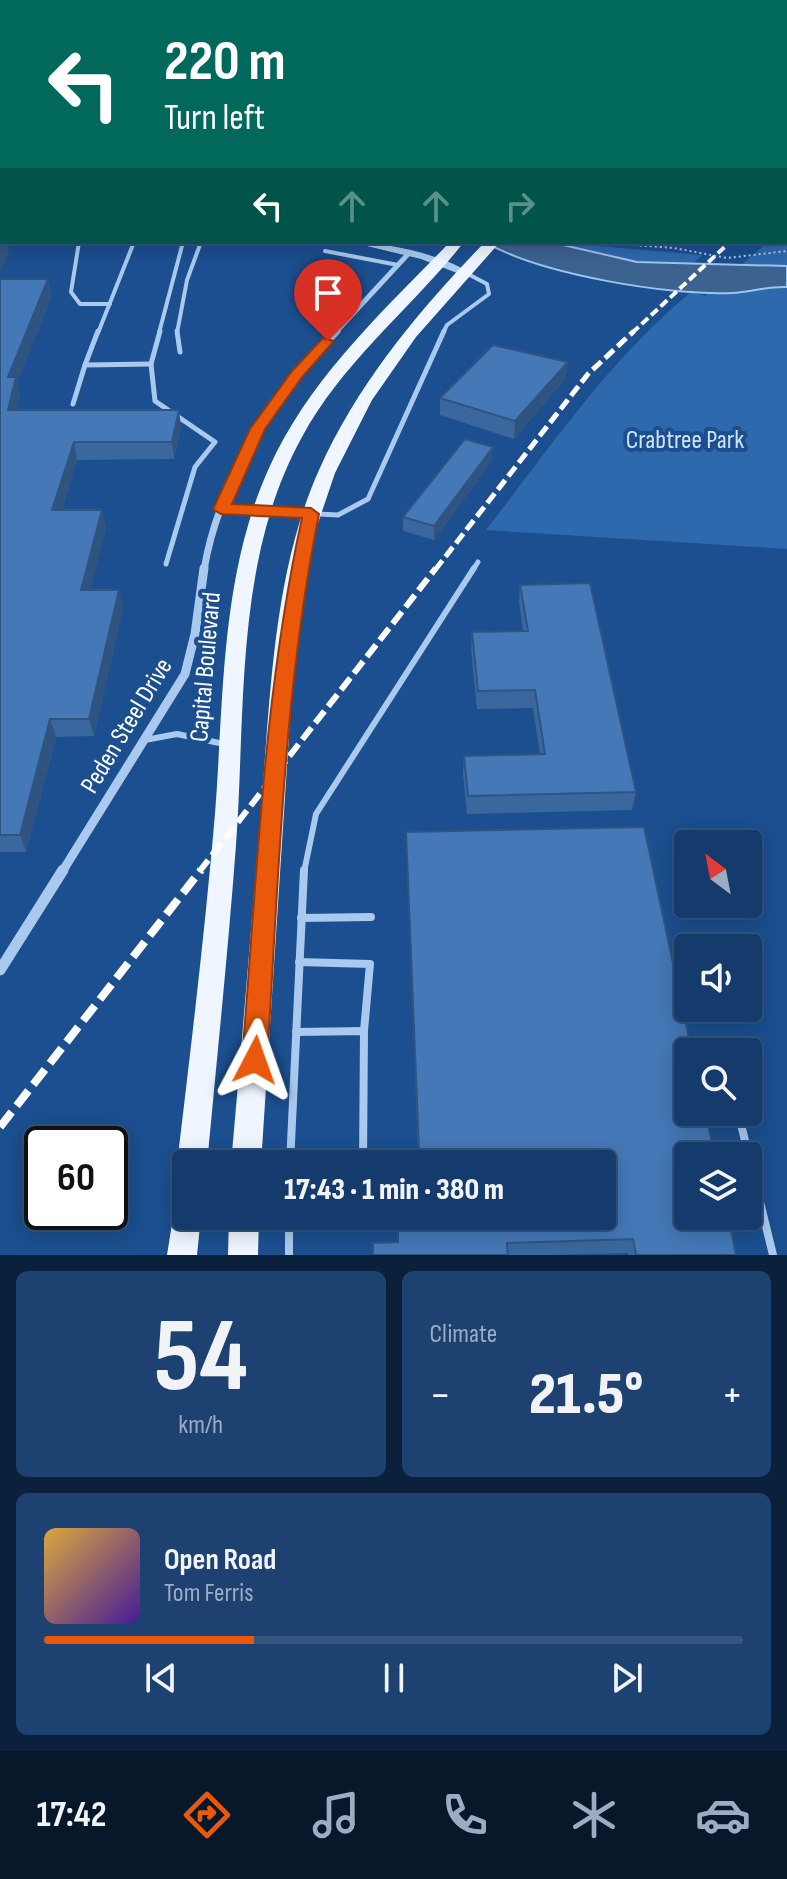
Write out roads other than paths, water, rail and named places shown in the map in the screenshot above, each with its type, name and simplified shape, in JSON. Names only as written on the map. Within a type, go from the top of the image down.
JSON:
[{"type":"main road","name":"Capital Boulevard","points":[[193,1150],[244,591],[263,511],[282,459],[316,400],[362,342],[455,244]]},
{"type":"main road","points":[[247,1150],[283,674],[294,596],[311,514],[335,450],[377,375],[491,244]]},
{"type":"main road","points":[[182,1255],[185,1230]]},
{"type":"main road","points":[[243,1255],[244,1230]]},
{"type":"street","points":[[365,244],[409,253],[465,273]]},
{"type":"street","name":"Peden Steel Drive","points":[[0,970],[188,667],[211,537],[239,466],[272,407],[297,374],[409,253]]},
{"type":"lane","points":[[79,244],[71,292],[80,304],[110,304]]},
{"type":"lane","points":[[73,404],[85,365],[133,244]]},
{"type":"lane","points":[[166,564],[195,467],[215,442],[198,427],[155,401],[151,364],[182,244]]},
{"type":"lane","points":[[180,352],[176,343],[180,311],[191,266],[200,244]]},
{"type":"lane","points":[[325,251],[398,265]]},
{"type":"lane","points":[[221,509],[338,515],[368,499],[437,353],[447,325],[489,294],[487,284],[465,273]]},
{"type":"lane","points":[[85,365],[151,364]]},
{"type":"lane","points":[[291,1150],[304,865],[316,814],[478,562]]},
{"type":"lane","points":[[145,740],[177,734],[232,747]]},
{"type":"lane","points":[[301,918],[371,917]]},
{"type":"lane","points":[[299,962],[370,964],[364,1031],[363,1150]]},
{"type":"lane","points":[[296,1032],[364,1031]]},
{"type":"lane","points":[[741,1126],[773,1255]]},
{"type":"lane","points":[[289,1230],[289,1255]]},
{"type":"railway","points":[[632,333],[728,244]]},
{"type":"railway","points":[[435,570],[588,374],[634,331]]},
{"type":"railway","points":[[199,872],[436,568]]},
{"type":"railway","points":[[0,1127],[201,870]]},
{"type":"park label","name":"Crabtree Park","points":[[685,440]]}]
